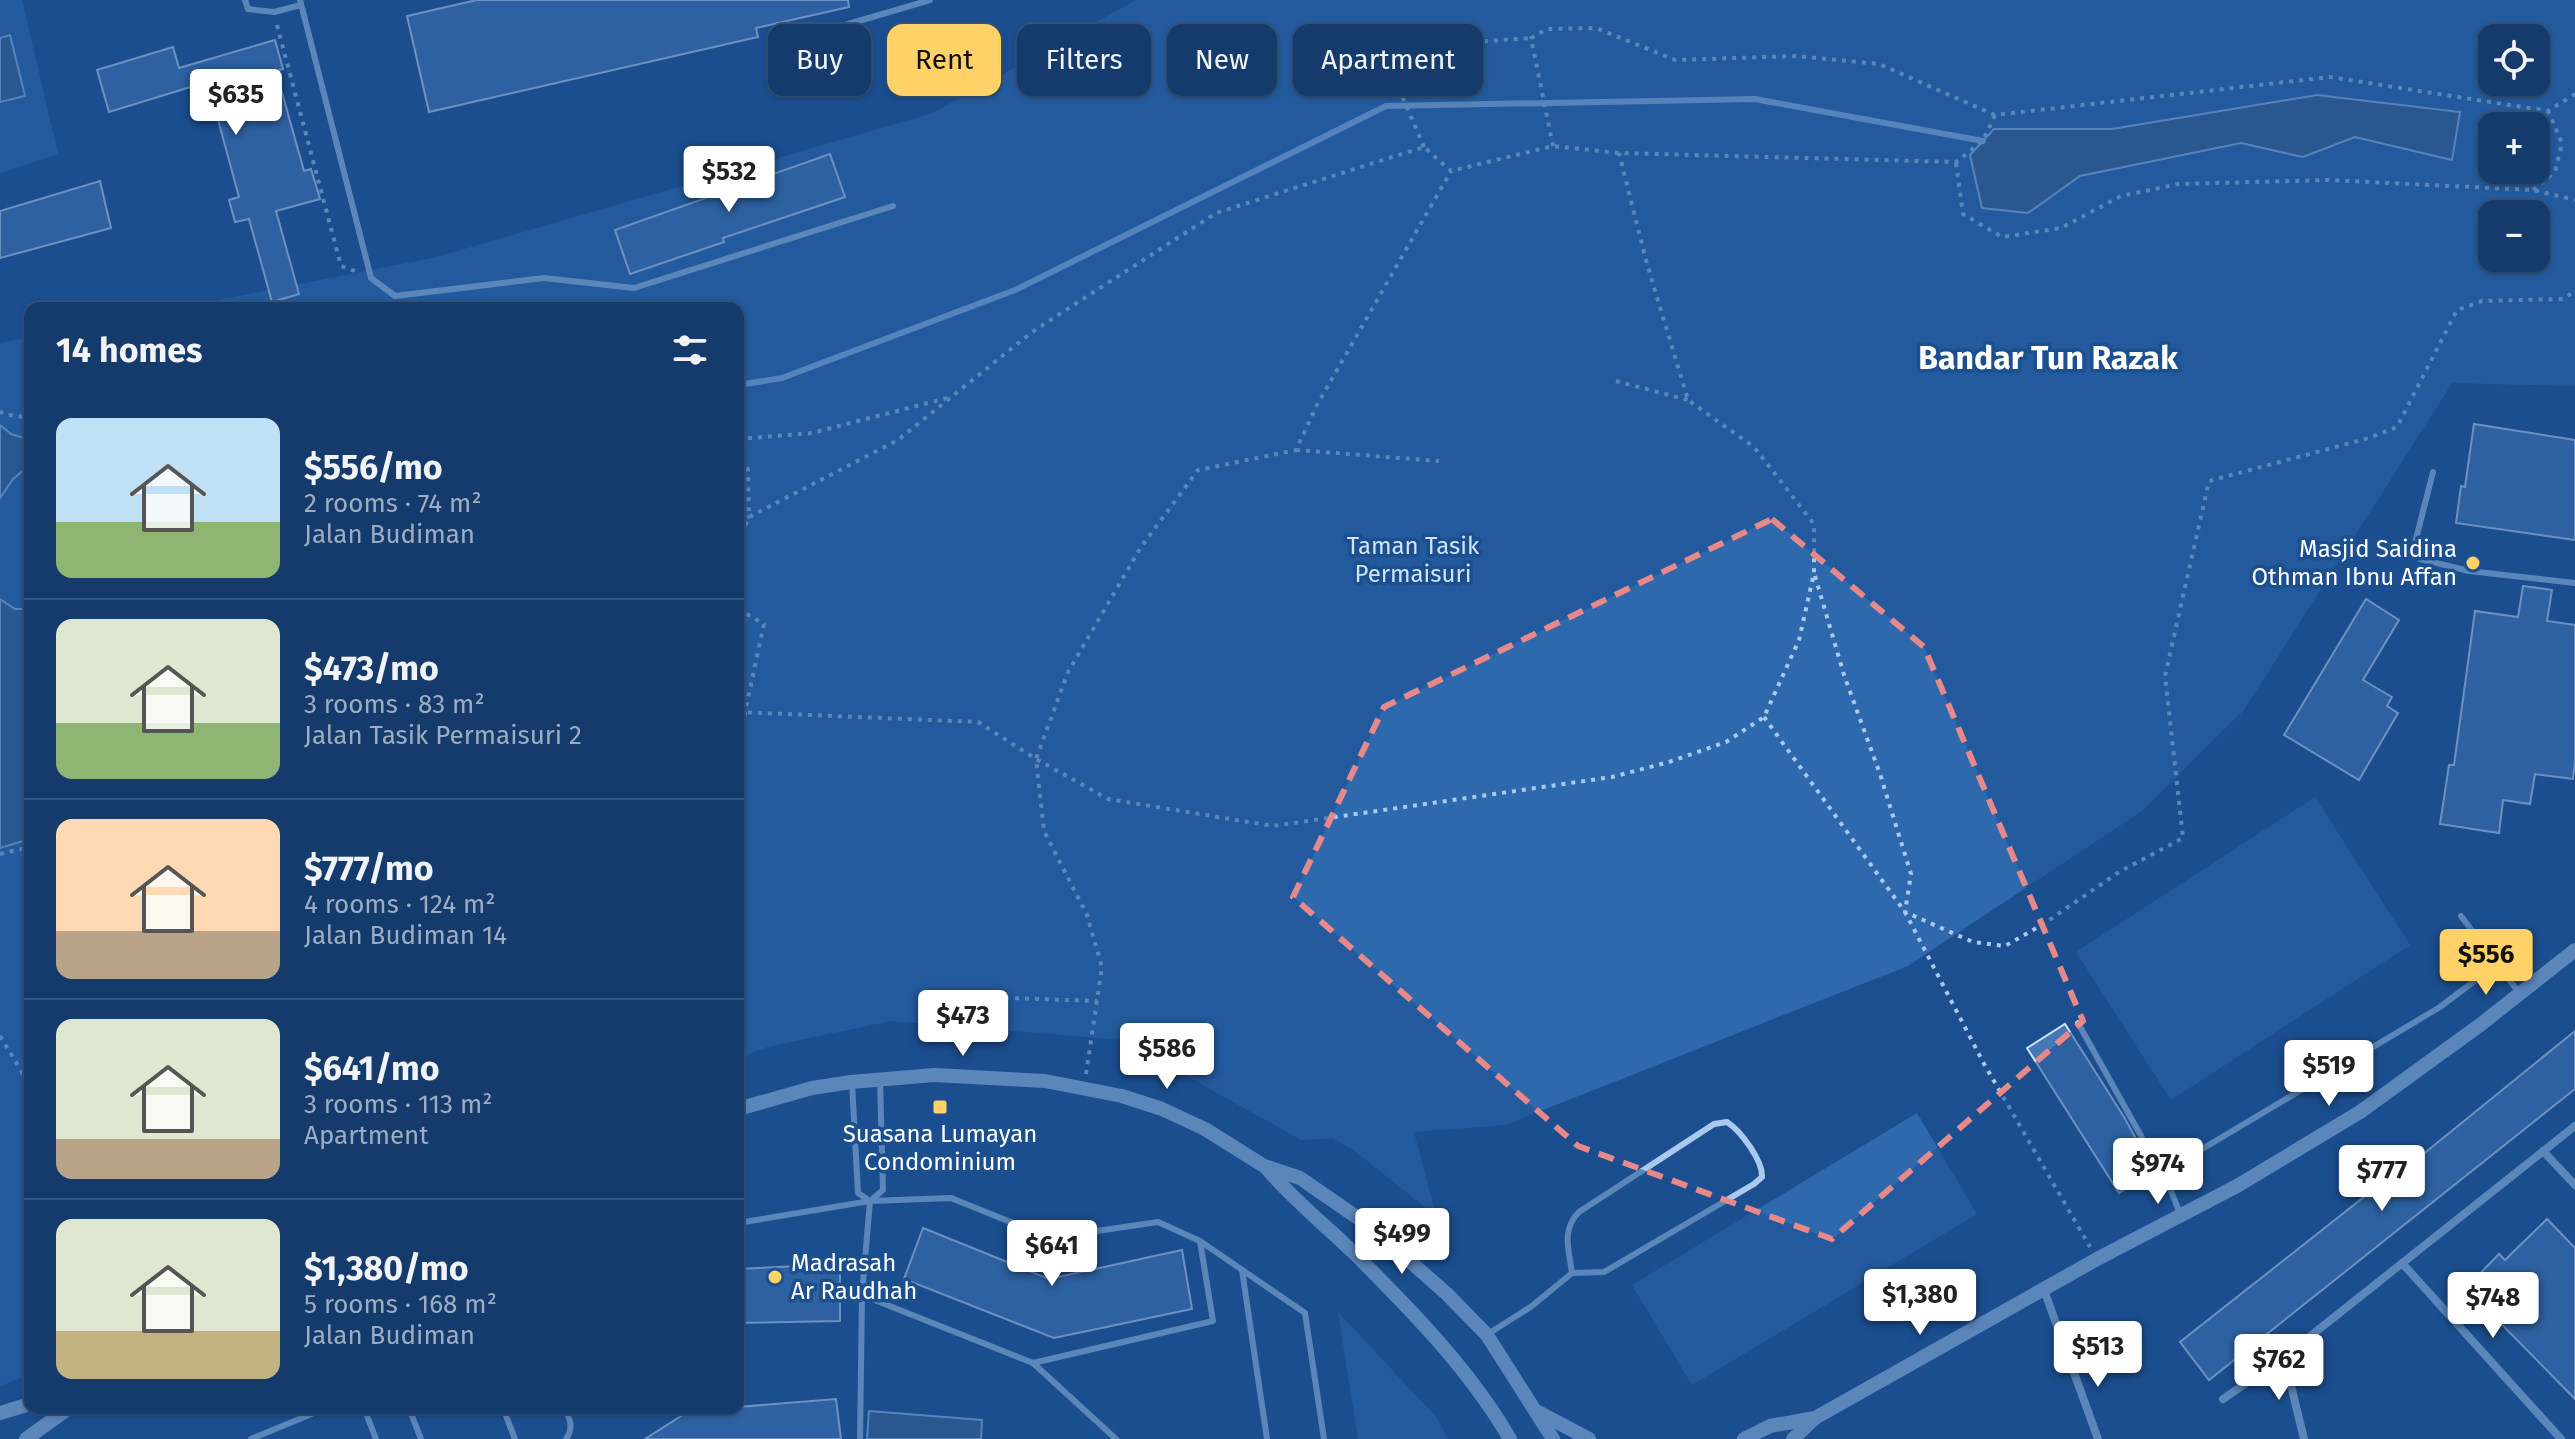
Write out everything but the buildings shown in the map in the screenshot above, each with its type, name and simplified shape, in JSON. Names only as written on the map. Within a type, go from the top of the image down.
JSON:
[{"type":"street","points":[[1793,1439],[1815,1418],[2097,1259],[2237,1186],[2360,1112],[2575,950]]},
{"type":"street","points":[[2556,966],[2575,962]]},
{"type":"street","points":[[744,1107],[812,1088],[934,1075],[1045,1081],[1122,1096],[1162,1109],[1205,1129],[1264,1166],[1300,1178],[1371,1227],[1447,1294],[1487,1335],[1553,1439]]},
{"type":"street","points":[[2223,1399],[2284,1357],[2575,1126]]},
{"type":"street","points":[[2543,1151],[2575,1185]]},
{"type":"street","points":[[1264,1166],[1288,1193],[1356,1255],[1452,1357],[1510,1439]]},
{"type":"street","points":[[2402,1263],[2561,1439]]},
{"type":"street","points":[[2044,1290],[2098,1439]]},
{"type":"street","points":[[2284,1357],[2304,1439]]},
{"type":"street","points":[[0,1413],[24,1406]]},
{"type":"street","points":[[1538,1411],[1589,1439]]},
{"type":"street","points":[[26,1439],[61,1414]]},
{"type":"street","points":[[1744,1439],[1770,1426],[1815,1418]]},
{"type":"street","points":[[1499,1420],[1504,1439]]},
{"type":"lane","points":[[245,0],[248,9],[274,12],[300,2],[371,278],[395,296],[544,278],[634,288],[893,206]]},
{"type":"lane","points":[[848,24],[930,0]]},
{"type":"lane","points":[[2433,472],[2414,547],[2420,559],[2469,571],[2575,583]]},
{"type":"lane","points":[[2461,916],[2520,994]]},
{"type":"lane","points":[[2162,1173],[2440,1007],[2497,964]]},
{"type":"lane","points":[[2078,1023],[2162,1173],[2181,1216]]},
{"type":"lane","points":[[860,1439],[862,1295],[870,1201],[883,1190],[880,1079]]},
{"type":"lane","points":[[851,1082],[858,1193],[870,1201]]},
{"type":"lane","points":[[1487,1335],[1532,1306],[1572,1273],[1604,1272],[1754,1184],[1762,1177],[1762,1169],[1737,1129],[1727,1122],[1714,1124],[1579,1212],[1569,1222],[1568,1230],[1572,1273]]},
{"type":"lane","points":[[744,1222],[870,1201],[951,1198],[1045,1236],[1158,1222],[1200,1241],[1305,1313],[1324,1439]]},
{"type":"lane","points":[[1033,1363],[1213,1321],[1200,1241]]},
{"type":"lane","points":[[1242,1270],[1267,1439]]},
{"type":"lane","points":[[862,1295],[1033,1363],[1116,1439]]},
{"type":"lane","points":[[251,1439],[311,1414]]},
{"type":"lane","points":[[366,1414],[376,1439]]},
{"type":"lane","points":[[411,1414],[421,1439]]},
{"type":"lane","points":[[505,1414],[515,1439]]},
{"type":"lane","points":[[566,1439],[571,1420],[568,1414]]},
{"type":"path","points":[[274,12],[341,266],[371,278]]},
{"type":"path","points":[[1451,171],[1424,147],[1402,96],[1402,68],[1473,42],[1531,38],[1547,29],[1596,28],[1675,60],[1796,56],[1879,64],[1995,115],[2330,77],[2548,111],[2575,94]]},
{"type":"path","points":[[1531,38],[1553,146]]},
{"type":"path","points":[[2533,190],[2555,172],[2562,143],[2548,111]]},
{"type":"path","points":[[1296,450],[1317,405],[1451,171],[1553,146],[1619,153],[1956,162],[1983,141],[1995,115]]},
{"type":"path","points":[[744,519],[898,440],[1032,332],[1216,213],[1424,147]]},
{"type":"path","points":[[1619,153],[1647,264],[1688,400]]},
{"type":"path","points":[[1956,162],[1963,214],[2002,237],[2061,228],[2121,196],[2178,184],[2329,180],[2533,190],[2575,200]]},
{"type":"path","points":[[1905,912],[1973,942],[2005,946],[2045,923],[2119,872],[2183,838],[2165,676],[2209,481],[2369,438],[2397,427],[2457,310],[2482,301],[2563,299],[2575,291]]},
{"type":"path","points":[[745,712],[978,722],[1108,799],[1273,826],[1612,777],[1726,742],[1764,717],[1799,640],[1814,573],[1814,524],[1754,447],[1688,400],[1616,381]]},
{"type":"path","points":[[744,439],[812,433],[951,397]]},
{"type":"path","points":[[0,411],[24,417]]},
{"type":"path","points":[[1084,1089],[1102,967],[1087,915],[1044,831],[1036,759],[1068,672],[1141,547],[1198,470],[1296,450],[1439,461]]},
{"type":"path","points":[[744,467],[748,469],[749,517],[744,529]]},
{"type":"path","points":[[1814,573],[1844,675],[1880,774],[1911,874],[1905,912]]},
{"type":"path","points":[[744,612],[764,624],[744,720]]},
{"type":"path","points":[[1764,717],[1905,912],[1983,1062],[2097,1259]]},
{"type":"path","points":[[0,854],[24,848]]},
{"type":"path","points":[[925,995],[1097,1001]]},
{"type":"path","points":[[0,1036],[24,1080]]},
{"type":"highlighted area","points":[[1772,519],[1924,647],[2083,1021],[1832,1239],[1578,1146],[1293,897],[1384,707]]},
{"type":"green space","points":[[0,0],[22,0],[58,154],[0,173]]},
{"type":"green space","name":"Taman Tasik Permaisuri","points":[[1136,0],[2575,0],[2575,386],[2452,383],[2244,710],[2142,811],[1908,966],[1505,1125],[1414,1132],[1436,1216],[1356,1152],[1333,1138],[1301,1140],[1123,1040],[891,1021],[767,1047],[744,1056],[744,302],[208,302],[437,257],[933,113],[964,96],[1001,96],[1001,75],[1017,66],[1017,96],[1151,96],[1151,24],[1093,24]]},
{"type":"green space","points":[[24,338],[24,1376],[0,1386],[0,343]]},
{"type":"green space","points":[[2315,797],[2410,945],[2171,1100],[2076,952]]},
{"type":"green space","points":[[1917,1113],[1977,1214],[1692,1385],[1632,1285]]},
{"type":"green space","points":[[1338,1312],[1437,1418],[1448,1439],[1358,1439]]},
{"type":"shaded area","points":[[10,35],[25,96],[0,102],[0,38]]},
{"type":"shaded area","points":[[2317,95],[2460,112],[2452,160],[2355,137],[2303,157],[2241,143],[2080,176],[2028,213],[1982,208],[1970,155],[1994,129],[2112,129]]},
{"type":"shaded area","points":[[0,425],[11,434],[24,438],[24,470],[13,479],[0,498]]},
{"type":"shaded area","points":[[0,599],[15,609],[24,609],[24,841],[0,848]]},
{"type":"shaded area","points":[[869,1411],[982,1420],[981,1439],[867,1439]]},
{"type":"waterway","points":[[744,384],[782,378],[1015,290],[1386,106],[1755,99],[1983,141]]},
{"type":"place","name":"Masjid Saidina Othman Ibnu Affan","points":[[2473,563]]},
{"type":"place","name":"Suasana Lumayan Condominium","points":[[940,1107]]},
{"type":"place","name":"Madrasah Ar Raudhah","points":[[775,1277]]},
{"type":"district","name":"Bandar Tun Razak","points":[[2048,358]]}]
